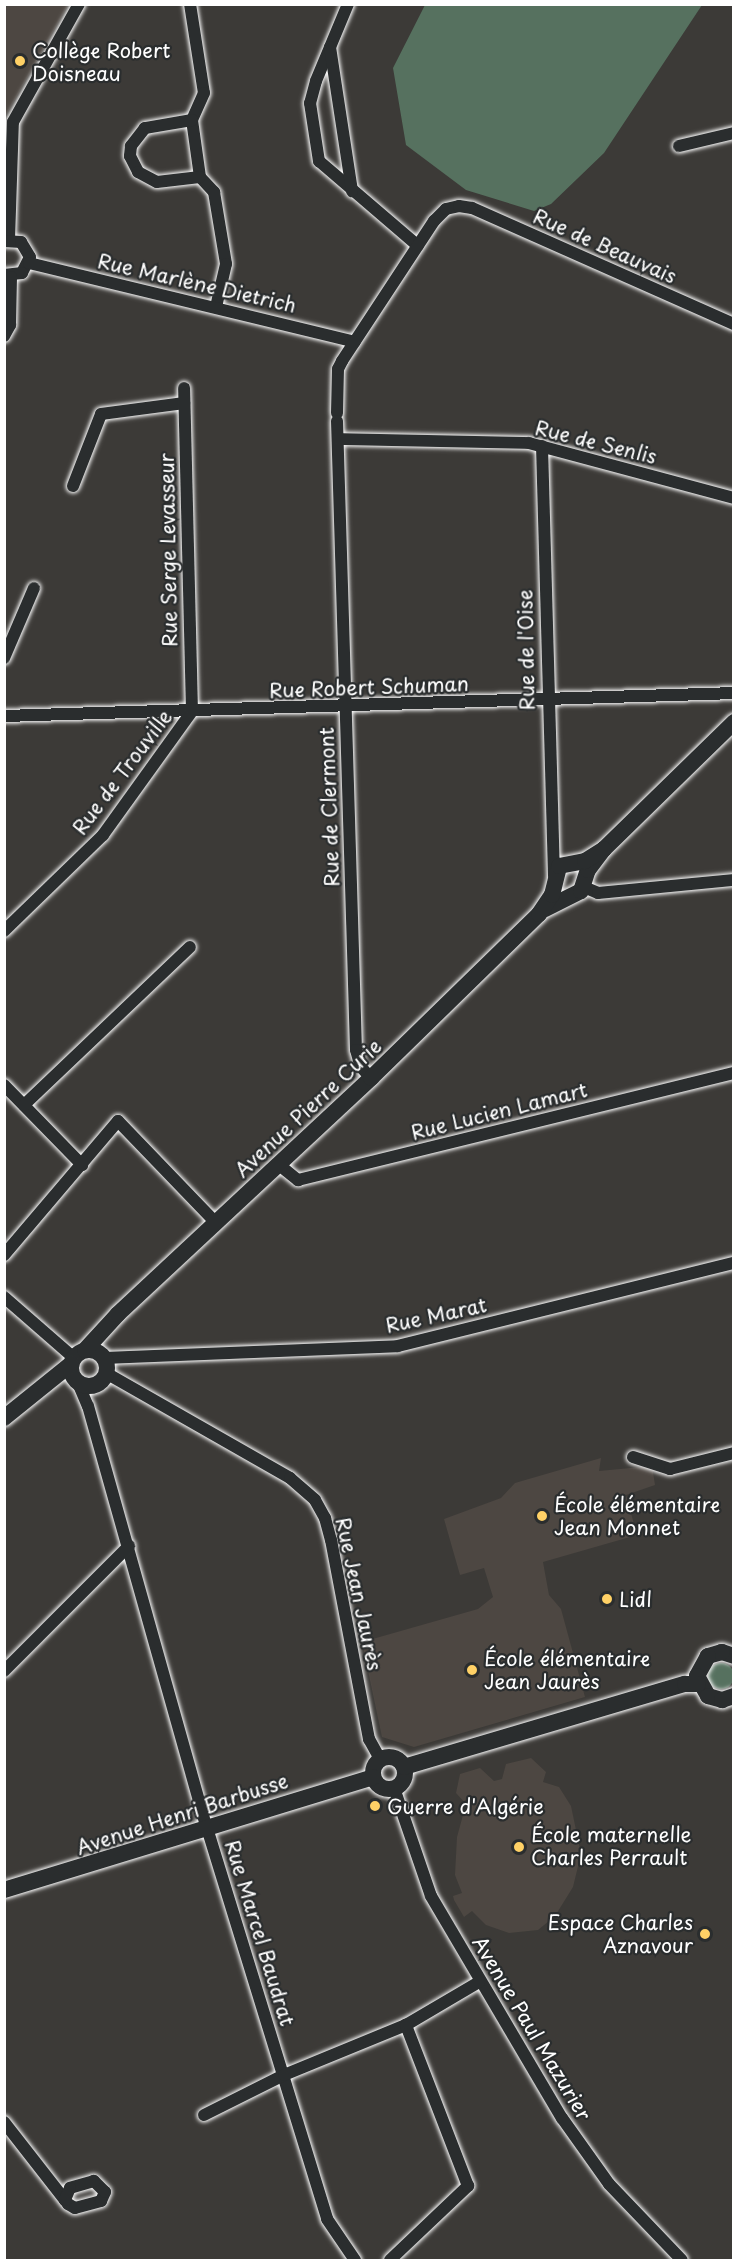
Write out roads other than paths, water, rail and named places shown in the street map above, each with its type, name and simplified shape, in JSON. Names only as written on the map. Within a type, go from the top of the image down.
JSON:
[{"type":"main road","name":"Avenue Pierre Curie","points":[[95,1354],[216,1223],[371,1078],[539,914],[559,886],[604,849],[734,722]]},
{"type":"main road","name":"Avenue Pierre Curie","points":[[559,886],[559,866],[579,871]]},
{"type":"main road","points":[[4,1418],[42,1386],[95,1354]]},
{"type":"main road","points":[[83,1388],[95,1354]]},
{"type":"main road","points":[[83,1388],[95,1354]]},
{"type":"main road","points":[[42,1386],[83,1388]]},
{"type":"main road","points":[[699,1684],[699,1669],[708,1656],[722,1652],[734,1656]]},
{"type":"main road","points":[[404,1767],[685,1684],[699,1684],[715,1699],[734,1696]]},
{"type":"main road","points":[[391,1757],[404,1767],[404,1777],[394,1788],[378,1786],[373,1777],[374,1766],[380,1759],[391,1757]]},
{"type":"main road","name":"Avenue Henri Barbusse","points":[[4,1890],[373,1777]]},
{"type":"street","points":[[6,334],[8,276],[22,273],[29,263],[25,246],[7,241],[13,122],[80,4]]},
{"type":"street","points":[[190,4],[204,93],[192,120],[200,177],[214,192],[225,264],[216,307]]},
{"type":"street","points":[[348,4],[310,103],[315,145],[320,161],[418,246]]},
{"type":"street","points":[[330,47],[352,191]]},
{"type":"street","points":[[192,120],[145,128],[131,146],[130,156],[138,172],[157,182],[200,177]]},
{"type":"street","points":[[679,146],[734,133]]},
{"type":"street","name":"Rue de Clermont","points":[[371,1078],[361,1067],[356,1050],[337,417],[338,369],[440,215],[459,206]]},
{"type":"street","name":"Rue de Beauvais","points":[[459,206],[472,208],[734,324]]},
{"type":"street","name":"Rue Marlène Dietrich","points":[[29,263],[355,342]]},
{"type":"street","name":"Rue Serge Levasseur","points":[[184,388],[192,711]]},
{"type":"street","points":[[73,486],[101,414],[184,403]]},
{"type":"street","name":"Rue de Senlis","points":[[338,439],[542,446],[734,498]]},
{"type":"street","name":"Rue de l'Oise","points":[[542,446],[547,699],[553,852],[559,886]]},
{"type":"street","points":[[4,658],[34,588]]},
{"type":"street","name":"Rue Robert Schuman","points":[[4,716],[734,693]]},
{"type":"street","name":"Rue de Trouville","points":[[4,931],[103,835],[192,711]]},
{"type":"street","points":[[553,852],[579,871],[598,893],[734,880]]},
{"type":"street","points":[[24,1105],[190,947]]},
{"type":"street","name":"Rue Lucien Lamart","points":[[278,1164],[298,1180],[734,1073]]},
{"type":"street","points":[[4,1085],[82,1166]]},
{"type":"street","points":[[4,1255],[118,1121],[216,1223]]},
{"type":"street","name":"Rue Marat","points":[[95,1354],[398,1346],[734,1263]]},
{"type":"street","name":"Rue Jean Jaurès","points":[[4,1297],[290,1478],[315,1500],[326,1518],[369,1740],[380,1759]]},
{"type":"street","name":"Rue Marcel Baudrat","points":[[83,1388],[207,1828],[327,2219],[355,2260]]},
{"type":"street","points":[[633,1457],[670,1469],[734,1453]]},
{"type":"street","points":[[4,1671],[129,1546]]},
{"type":"street","name":"Avenue Paul Mazurier","points":[[394,1788],[431,1896],[479,1982],[562,2118],[609,2184],[682,2260]]},
{"type":"street","points":[[204,2115],[284,2075],[406,2025],[479,1982]]},
{"type":"street","points":[[390,2260],[468,2186],[406,2025]]},
{"type":"street","points":[[4,2122],[65,2200]]},
{"type":"place","name":"Collège Robert Doisneau","points":[[20,61]]},
{"type":"place","name":"École élémentaire Jean Monnet","points":[[542,1516]]},
{"type":"place","name":"Lidl","points":[[607,1599]]},
{"type":"place","name":"École élémentaire Jean Jaurès","points":[[472,1670]]},
{"type":"place","name":"Guerre d'Algérie","points":[[375,1806]]},
{"type":"place","name":"École maternelle Charles Perrault","points":[[519,1847]]},
{"type":"place","name":"Espace Charles Aznavour","points":[[705,1934]]}]
